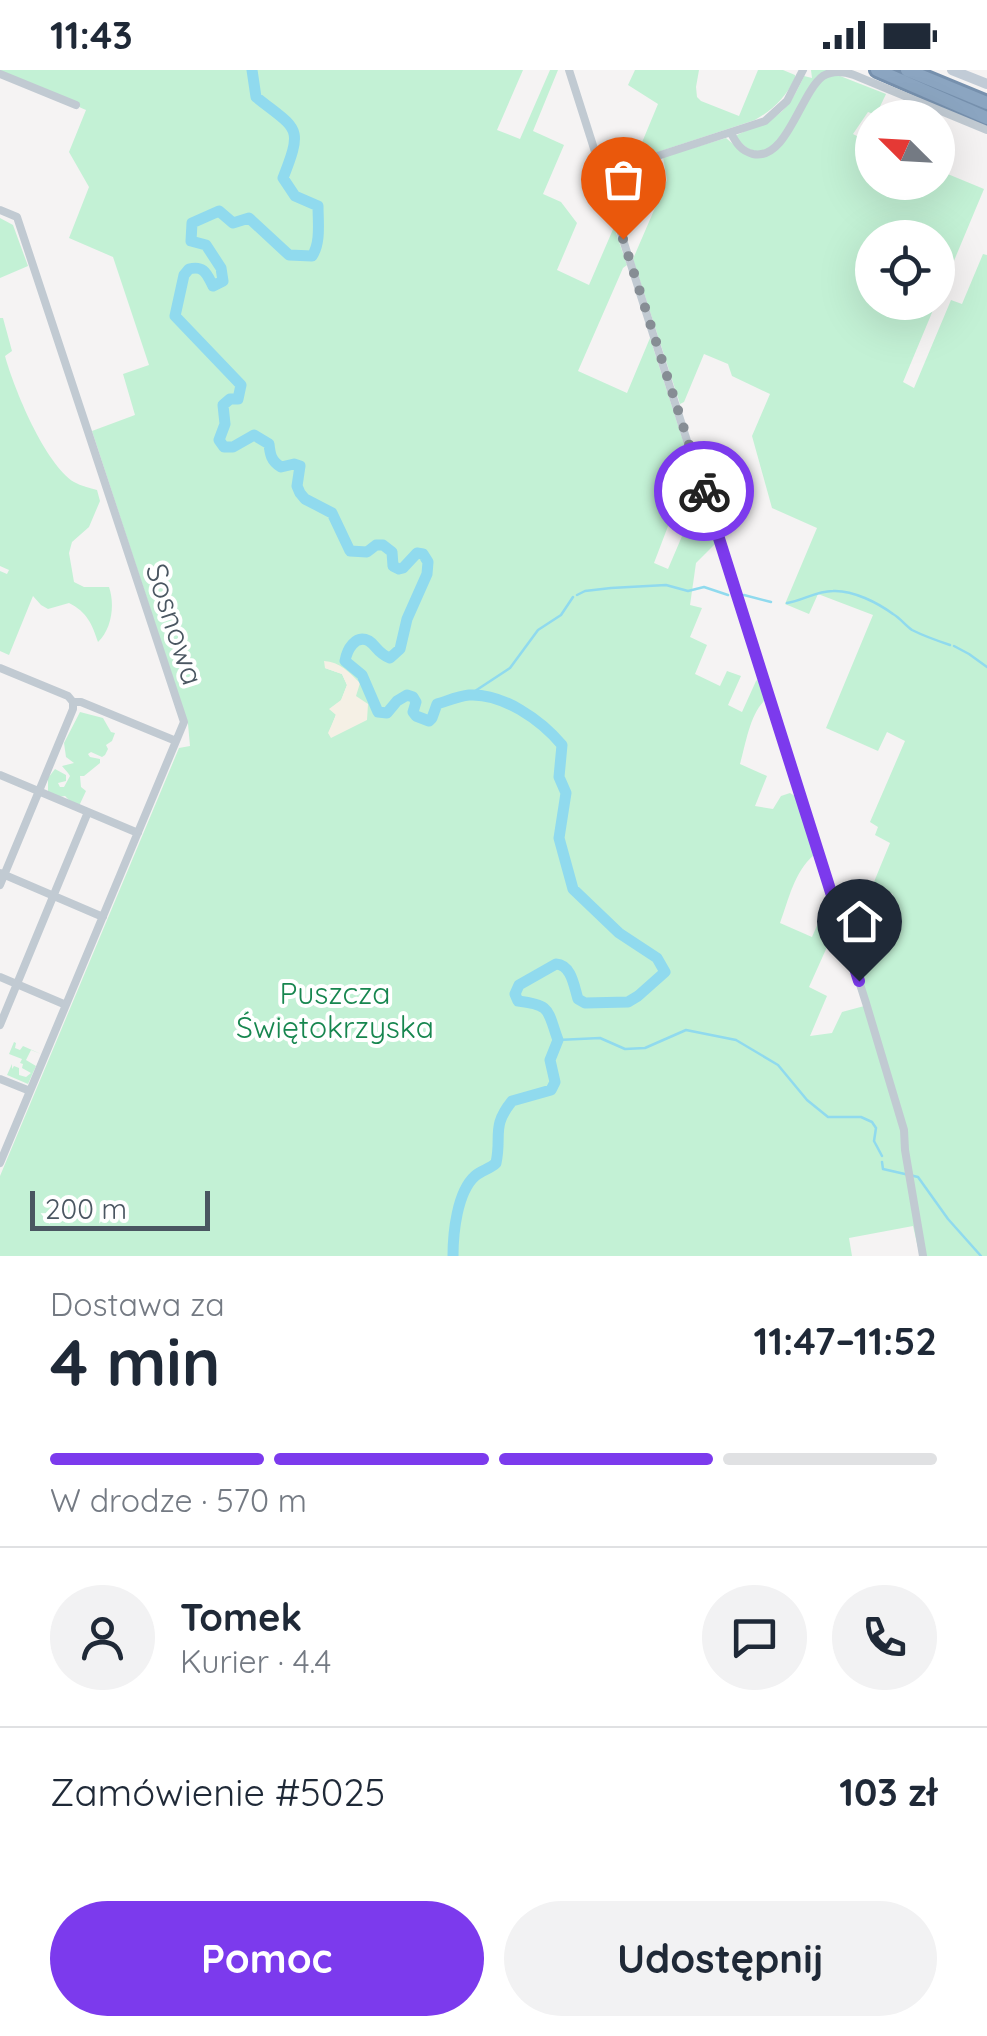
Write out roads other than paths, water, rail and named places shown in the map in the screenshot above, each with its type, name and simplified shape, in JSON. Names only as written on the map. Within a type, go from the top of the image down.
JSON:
[{"type":"highway","points":[[877,70],[987,118]]},
{"type":"highway","points":[[907,70],[987,103]]},
{"type":"street","points":[[568,70],[904,1130],[923,1256]]},
{"type":"street","points":[[952,70],[987,84]]},
{"type":"street","points":[[602,174],[758,124],[790,98],[802,72]]},
{"type":"street","points":[[731,133],[744,150],[768,152],[781,141],[819,80],[828,73],[844,72],[987,130]]},
{"type":"street","points":[[0,74],[76,105]]},
{"type":"street","name":"Sosnowa","points":[[0,210],[17,217],[184,722],[0,1164]]},
{"type":"street","points":[[0,668],[68,696],[73,702],[0,885]]},
{"type":"street","points":[[73,702],[176,741]]},
{"type":"street","points":[[1,779],[138,833]]},
{"type":"street","points":[[0,1025],[88,812]]},
{"type":"street","points":[[2,874],[103,917]]},
{"type":"street","points":[[0,977],[66,1005]]},
{"type":"street","points":[[0,1078],[30,1091]]},
{"type":"waterway","points":[[252,70],[256,97],[293,130],[293,148],[283,178],[295,196],[318,206],[318,239],[312,256],[289,255],[249,218],[233,223],[219,211],[192,223],[191,241],[206,245],[221,268],[223,281],[213,286],[202,270],[189,269],[184,275],[175,316],[241,385],[238,399],[223,405],[225,424],[219,440],[224,447],[233,447],[254,435],[269,444],[272,457],[281,467],[300,466],[300,493],[332,513],[350,551],[367,552],[383,545],[392,552],[393,566],[399,569],[417,553],[423,554],[428,562],[427,574],[407,619],[400,649],[390,658],[364,639],[356,641],[345,661],[362,675],[378,712],[387,713],[407,695],[416,702],[416,716],[429,721],[437,704],[482,696],[508,703],[553,736],[562,745],[559,777],[566,793],[559,838],[573,889],[619,933],[657,958],[665,972],[628,1002],[585,1003],[578,999],[569,972],[556,964],[519,985],[515,994],[518,1001],[543,1007],[552,1022],[558,1040],[550,1060],[555,1082],[551,1090],[512,1101],[506,1110],[499,1125],[496,1163],[475,1176],[460,1202],[453,1256]]},
{"type":"waterway","points":[[577,595],[611,588],[666,585],[688,591],[704,587],[728,595]]},
{"type":"waterway","points":[[787,603],[827,591],[849,593],[880,606],[912,630],[950,645]]},
{"type":"waterway","points":[[744,595],[771,602]]},
{"type":"waterway","points":[[469,695],[510,668],[538,630],[561,615],[573,597]]},
{"type":"waterway","points":[[954,646],[987,667]]},
{"type":"waterway","points":[[558,1040],[600,1038],[625,1049],[645,1048],[686,1030],[736,1040],[778,1065],[807,1100],[828,1117],[861,1117],[872,1122],[876,1128],[874,1141],[882,1156]]},
{"type":"waterway","points":[[882,1162],[883,1169],[918,1177],[981,1256]]},
{"type":"park label","name":"Puszcza Świętokrzyska","points":[[335,1010]]}]
